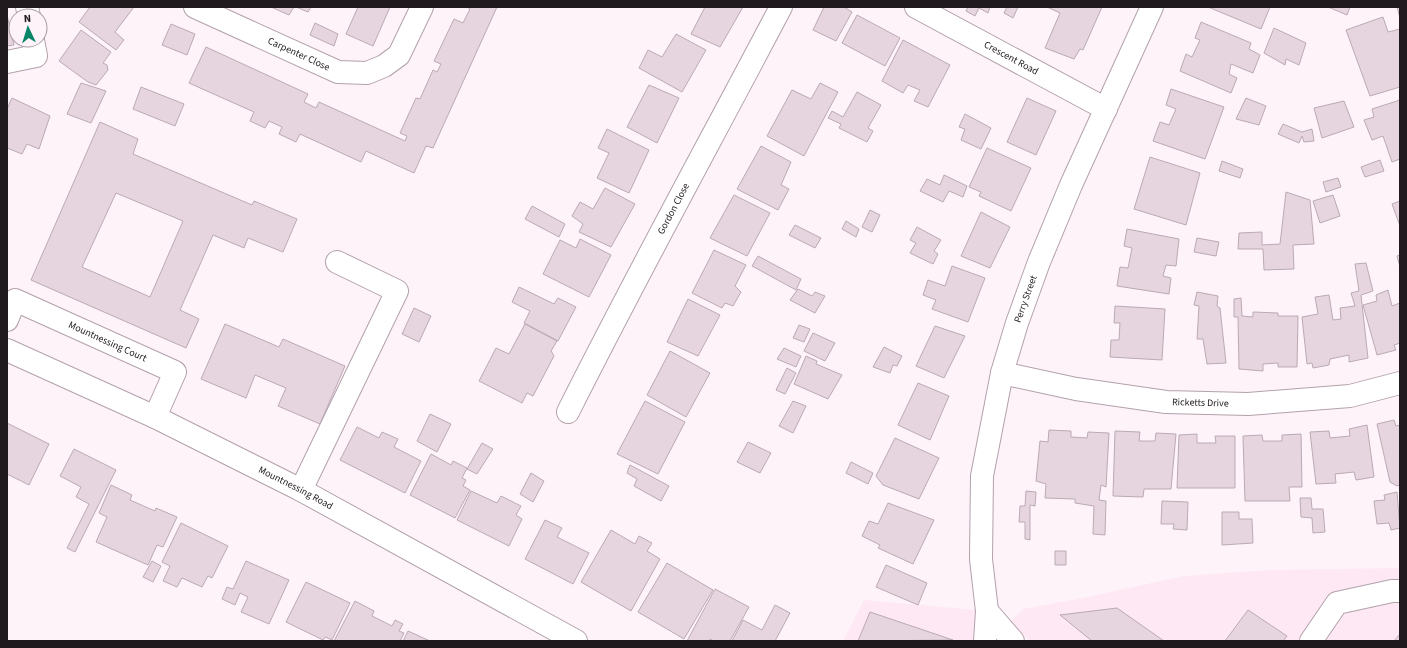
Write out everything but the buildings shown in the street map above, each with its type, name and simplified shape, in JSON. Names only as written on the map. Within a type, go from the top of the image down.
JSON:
[{"type":"street","name":"Carpenter Close","points":[[195,7],[338,72],[367,73],[384,66],[399,55],[422,7]]},
{"type":"street","name":"Gordon Close","points":[[568,412],[621,306],[677,204],[781,7]]},
{"type":"street","name":"Crescent Road","points":[[916,7],[1106,110]]},
{"type":"street","name":"Perry Street","points":[[985,641],[987,611],[981,559],[982,476],[1002,373],[1017,323],[1039,262],[1071,185],[1152,7]]},
{"type":"street","points":[[7,62],[36,56],[34,48]]},
{"type":"street","points":[[301,490],[397,291],[336,262]]},
{"type":"street","name":"Mountnessing Court","points":[[7,320],[15,300],[175,372],[156,417]]},
{"type":"street","name":"Mountnessing Road","points":[[7,350],[156,417],[301,490],[576,641]]},
{"type":"street","name":"Ricketts Drive","points":[[1002,373],[1076,389],[1166,402],[1248,404],[1350,396],[1400,383]]},
{"type":"street","points":[[1310,641],[1337,603],[1392,591],[1400,591]]},
{"type":"street","points":[[987,611],[1013,641]]},
{"type":"shaded area","points":[[1400,568],[1400,641],[1031,641],[1008,624],[1023,609],[1083,598],[1184,576],[1270,570]]},
{"type":"shaded area","points":[[864,600],[987,611],[985,641],[843,641]]}]
